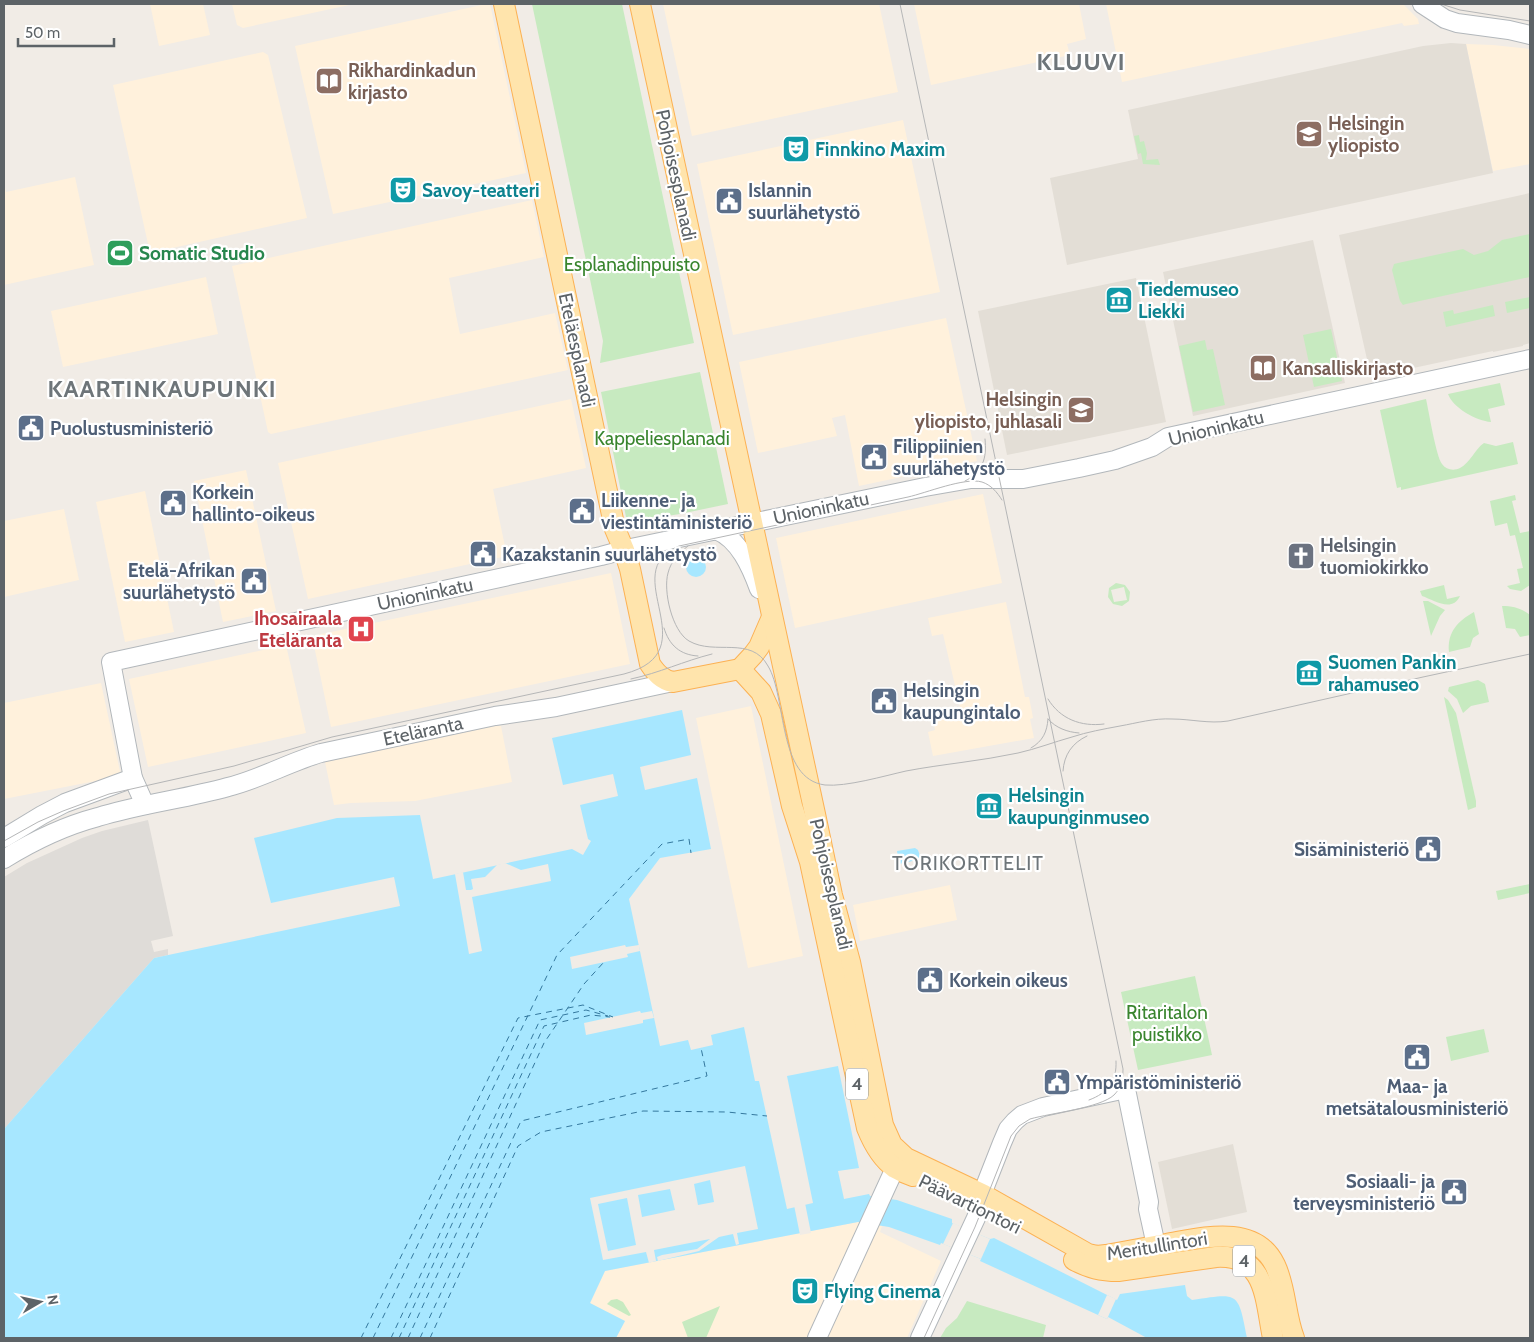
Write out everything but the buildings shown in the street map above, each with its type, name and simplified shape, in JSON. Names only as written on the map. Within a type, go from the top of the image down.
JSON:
[{"type":"main road","name":"Eteläesplanadi","points":[[504,4],[615,529],[630,569],[650,664],[659,676],[673,682]]},
{"type":"main road","name":"Pohjoisesplanadi","points":[[640,4],[832,895],[850,962],[883,1125],[898,1161],[885,1159],[873,1142],[867,1128],[810,862],[792,806],[771,714],[761,692],[740,669]]},
{"type":"main road","points":[[1422,4],[1445,19],[1457,23],[1509,30],[1530,35]]},
{"type":"main road","name":"Unioninkatu","points":[[133,778],[110,662],[752,522],[968,479],[1023,479],[1097,464],[1152,447],[1168,437],[1530,360]]},
{"type":"main road","name":"Pohjoisesplanadi","points":[[716,530],[726,536],[744,556],[752,568],[763,599],[772,613]]},
{"type":"main road","points":[[740,669],[759,647],[772,613]]},
{"type":"main road","name":"Eteläranta","points":[[4,859],[54,833],[98,816],[237,785],[299,760],[322,753],[495,716],[556,707],[740,669]]},
{"type":"main road","points":[[4,838],[52,809],[133,778],[145,805]]},
{"type":"main road","points":[[920,1338],[970,1230],[1002,1143],[1011,1125],[1022,1115],[1043,1107],[1126,1090],[1158,1255]]},
{"type":"main road","points":[[818,1338],[898,1161]]},
{"type":"main road","name":"Päävartiontori","points":[[898,1161],[917,1164],[1045,1237]]},
{"type":"main road","name":"Meritullintori","points":[[1158,1255],[1224,1236],[1239,1237],[1262,1246],[1276,1266],[1281,1279],[1294,1338]]},
{"type":"main road","name":"Meritullintori","points":[[1045,1237],[1097,1256],[1224,1256],[1244,1261],[1254,1270],[1261,1281],[1273,1338]]},
{"type":"shaded area","points":[[150,4],[203,4],[210,35],[159,46]]},
{"type":"shaded area","points":[[232,4],[354,4],[243,28],[237,25]]},
{"type":"shaded area","points":[[490,4],[526,173],[333,214],[295,46]]},
{"type":"shaded area","points":[[663,4],[879,4],[898,92],[692,136]]},
{"type":"shaded area","points":[[914,4],[1079,4],[1086,39],[1067,44],[1070,55],[931,85]]},
{"type":"shaded area","points":[[1106,4],[1403,4],[1418,19],[1419,24],[1404,26],[1402,23],[1122,82]]},
{"type":"shaded area","name":"Helsingin yliopisto","points":[[1451,43],[1466,44],[1493,173],[1067,265],[1050,178],[1138,159],[1128,110],[1423,46]]},
{"type":"shaded area","points":[[1466,44],[1530,49],[1530,164],[1493,171]]},
{"type":"shaded area","points":[[263,52],[268,55],[307,218],[150,253],[113,85]]},
{"type":"shaded area","points":[[903,120],[940,292],[733,335],[697,164]]},
{"type":"shaded area","points":[[75,177],[94,265],[4,285],[4,183],[6,192]]},
{"type":"shaded area","points":[[1530,193],[1530,343],[1371,377],[1339,235]]},
{"type":"shaded area","points":[[532,200],[544,257],[449,278],[457,320],[460,334],[555,313],[568,370],[271,434],[268,432],[232,266]]},
{"type":"shaded area","points":[[1313,240],[1345,383],[1193,416],[1163,272]]},
{"type":"shaded area","points":[[206,277],[218,334],[63,367],[51,311]]},
{"type":"shaded area","points":[[1136,278],[1166,422],[1007,455],[978,311]]},
{"type":"shaded area","points":[[946,318],[977,461],[859,486],[845,415],[832,418],[837,436],[758,453],[739,362]]},
{"type":"shaded area","points":[[571,399],[586,468],[493,489],[507,556],[308,599],[278,463]]},
{"type":"shaded area","points":[[246,470],[276,611],[223,622],[194,481]]},
{"type":"shaded area","points":[[145,491],[174,632],[125,642],[96,502]]},
{"type":"shaded area","points":[[983,494],[1002,583],[795,628],[776,538]]},
{"type":"shaded area","points":[[64,509],[79,580],[4,597],[4,521]]},
{"type":"shaded area","points":[[611,573],[630,664],[331,727],[312,636]]},
{"type":"shaded area","points":[[1006,602],[1025,697],[1029,697],[1033,718],[1030,719],[1034,738],[933,756],[928,732],[935,730],[932,713],[960,707],[943,634],[932,636],[928,618]]},
{"type":"shaded area","points":[[286,645],[306,733],[148,767],[129,679]]},
{"type":"shaded area","points":[[101,683],[121,776],[4,799],[4,703]]},
{"type":"shaded area","points":[[751,706],[803,956],[748,968],[696,718]]},
{"type":"shaded area","points":[[501,726],[512,782],[415,801],[334,805],[325,762]]},
{"type":"shaded area","points":[[148,820],[173,936],[151,941],[154,952],[168,949],[168,955],[154,958],[4,1129],[4,877],[27,863],[82,838]]},
{"type":"shaded area","points":[[950,885],[957,920],[860,941],[853,905]]},
{"type":"shaded area","points":[[1233,1144],[1247,1212],[1172,1229],[1158,1162]]},
{"type":"shaded area","points":[[858,1222],[882,1226],[880,1232],[941,1261],[907,1338],[616,1338],[625,1321],[590,1304],[605,1271]]},
{"type":"green space","name":"Esplanadinpuisto","points":[[532,4],[622,4],[694,343],[600,363],[603,341]]},
{"type":"green space","points":[[1139,135],[1140,142],[1144,141],[1147,153],[1146,160],[1158,159],[1160,165],[1143,164],[1141,153],[1138,154],[1134,136]]},
{"type":"green space","points":[[1530,234],[1530,277],[1403,305],[1400,301],[1392,270],[1394,264],[1463,249],[1474,255],[1488,251],[1502,240]]},
{"type":"green space","points":[[1530,297],[1530,308],[1507,313],[1505,302]]},
{"type":"green space","points":[[1493,305],[1495,316],[1446,327],[1443,312],[1453,310],[1454,314]]},
{"type":"green space","points":[[1331,329],[1342,381],[1314,387],[1303,335]]},
{"type":"green space","points":[[1205,340],[1207,350],[1213,349],[1225,405],[1193,412],[1179,346]]},
{"type":"green space","name":"Kappeliesplanadi","points":[[700,372],[728,504],[627,522],[601,392]]},
{"type":"green space","points":[[1500,383],[1505,405],[1488,409],[1491,422],[1466,413],[1455,404],[1448,394]]},
{"type":"green space","points":[[1426,399],[1437,452],[1442,464],[1446,468],[1455,469],[1464,466],[1484,443],[1496,446],[1513,442],[1518,464],[1401,490],[1401,487],[1397,488],[1380,410]]},
{"type":"green space","points":[[1515,495],[1516,500],[1512,501],[1520,533],[1530,531],[1530,585],[1521,591],[1510,589],[1507,586],[1520,583],[1517,569],[1523,568],[1515,535],[1510,536],[1507,523],[1495,526],[1490,501]]},
{"type":"green space","points":[[1116,583],[1125,585],[1130,592],[1129,601],[1122,606],[1113,604],[1108,597],[1109,588]],"holes":[[[1124,587],[1127,600],[1114,602],[1111,590]]]},
{"type":"green space","points":[[1444,585],[1447,599],[1460,596],[1452,604],[1442,604],[1422,596],[1420,591]]},
{"type":"green space","points":[[1423,601],[1428,601],[1445,610],[1440,616],[1431,636]]},
{"type":"green space","points":[[1502,606],[1517,608],[1530,615],[1530,635],[1520,637],[1515,629],[1506,628]]},
{"type":"green space","points":[[1474,612],[1479,634],[1473,638],[1470,647],[1449,652],[1450,639],[1455,628],[1463,619]]},
{"type":"green space","points":[[1478,680],[1485,684],[1489,702],[1471,706],[1463,713],[1457,699],[1448,691],[1449,687]]},
{"type":"green space","points":[[1444,697],[1456,713],[1476,801],[1476,807],[1468,810]]},
{"type":"green space","points":[[1530,884],[1530,893],[1498,900],[1496,891]]},
{"type":"green space","name":"Ritaritalon puistikko","points":[[1195,976],[1212,1055],[1138,1070],[1121,992]]},
{"type":"green space","points":[[1484,1029],[1489,1052],[1451,1061],[1446,1037]]},
{"type":"green space","points":[[617,1299],[623,1302],[631,1315],[629,1316],[607,1304],[611,1300]]},
{"type":"green space","points":[[967,1301],[1046,1325],[1043,1338],[940,1338],[946,1328],[957,1318]]},
{"type":"green space","points":[[720,1306],[706,1338],[688,1338],[682,1322]]},
{"type":"water","points":[[696,557],[703,560],[706,567],[703,574],[696,577],[689,574],[686,567],[689,560]]},
{"type":"water","points":[[682,710],[691,755],[640,767],[645,790],[697,778],[711,849],[660,858],[629,899],[660,1046],[688,1040],[691,1050],[713,1045],[711,1035],[744,1027],[755,1081],[759,1081],[787,1209],[813,1203],[787,1076],[838,1066],[859,1168],[838,1171],[844,1199],[869,1194],[870,1196],[897,1200],[952,1219],[952,1223],[990,1239],[994,1238],[1117,1300],[1120,1294],[1185,1285],[1187,1296],[1192,1300],[1219,1296],[1234,1299],[1241,1311],[1247,1338],[1147,1338],[1108,1317],[1107,1319],[980,1261],[981,1259],[941,1243],[940,1245],[889,1227],[858,1222],[605,1271],[590,1303],[625,1321],[616,1338],[4,1338],[4,1129],[154,958],[400,906],[394,877],[271,903],[254,838],[337,818],[420,815],[433,879],[572,849],[583,855],[591,841],[588,839],[580,805],[618,796],[613,774],[563,785],[552,738]]},
{"type":"water","points":[[915,848],[920,856],[917,860],[899,864],[897,851]]},
{"type":"pier","points":[[505,863],[521,870],[548,864],[551,881],[472,897],[482,951],[469,954],[455,874],[463,872],[466,890],[471,890],[473,889],[471,879],[485,877],[497,865]]},
{"type":"pier","points":[[625,945],[626,947],[639,945],[640,951],[627,954],[628,957],[572,969],[570,957]]},
{"type":"pier","points":[[640,1011],[641,1013],[652,1011],[654,1018],[643,1020],[643,1023],[586,1035],[584,1023]]},
{"type":"pier","points":[[745,1166],[758,1229],[737,1233],[739,1244],[736,1245],[733,1234],[719,1237],[699,1251],[658,1261],[657,1257],[662,1255],[697,1249],[710,1239],[654,1250],[656,1261],[649,1263],[646,1252],[603,1260],[590,1198]],"holes":[[[710,1180],[714,1202],[698,1205],[694,1184]],[[670,1189],[675,1210],[642,1217],[638,1195]],[[627,1198],[636,1245],[608,1251],[598,1204]]]},
{"type":"pier","points":[[805,1203],[811,1233],[800,1235],[794,1205]]},
{"type":"pier","points":[[953,1223],[990,1239],[981,1259],[943,1244]]},
{"type":"pier","points":[[1107,1295],[1116,1299],[1107,1319],[1098,1315]]},
{"type":"ferry route","points":[[373,1338],[557,955],[662,844],[689,839],[691,853]]},
{"type":"ferry route","points":[[408,1338],[544,1043],[584,984],[604,962]]},
{"type":"ferry route","points":[[361,1338],[518,1018],[583,1005],[613,1017]]},
{"type":"ferry route","points":[[391,1338],[540,1020],[586,1010],[608,1016]]},
{"type":"ferry route","points":[[399,1338],[544,1026],[591,1015],[610,1017]]},
{"type":"ferry route","points":[[420,1338],[521,1121],[707,1076],[701,1048]]},
{"type":"ferry route","points":[[430,1338],[518,1146],[541,1132],[643,1111],[727,1112],[767,1116]]},
{"type":"tram line","points":[[900,4],[1123,1069],[1120,1086],[1114,1095],[1107,1100],[1087,1107],[1030,1119],[1019,1126],[1011,1136],[975,1227],[924,1338]]},
{"type":"tram line","points":[[1441,4],[1460,10],[1530,21]]},
{"type":"tram line","points":[[965,481],[980,469],[984,458],[985,439]]},
{"type":"tram line","points":[[4,841],[38,822],[109,794],[234,766],[332,737],[624,674],[649,663],[660,648],[662,630],[655,574],[662,558],[679,546],[908,497],[966,482],[985,483],[994,489],[1002,500]]},
{"type":"tram line","points":[[688,546],[673,561],[669,569],[667,581],[670,610],[678,629],[689,641],[699,645],[742,648],[752,651],[761,657],[768,666],[774,680],[791,753],[799,768],[810,779],[825,785],[854,783],[906,771],[1004,756],[1032,750],[1090,732],[1146,721],[1165,719],[1228,721],[1530,654]]},
{"type":"tram line","points":[[664,628],[676,648],[686,654],[698,656]]},
{"type":"tram line","points":[[631,679],[712,654]]},
{"type":"tram line","points":[[1048,699],[1059,712],[1072,720],[1079,723],[1104,724]]},
{"type":"tram line","points":[[1048,719],[1062,729],[1079,733]]},
{"type":"tram line","points":[[1031,748],[1044,736],[1048,719]]},
{"type":"tram line","points":[[1063,771],[1065,760],[1070,750],[1077,742],[1087,736]]},
{"type":"tram line","points":[[1089,1100],[1101,1094],[1110,1085],[1115,1075],[1116,1061]]},
{"type":"place","name":"Rikhardinkadun kirjasto","points":[[329,81]]},
{"type":"place","name":"Helsingin yliopisto","points":[[1309,134]]},
{"type":"place","name":"Finnkino Maxim","points":[[796,149]]},
{"type":"place","name":"Savoy-teatteri","points":[[403,190]]},
{"type":"place","name":"Islannin suurlähetystö","points":[[729,201]]},
{"type":"place","name":"Somatic Studio","points":[[120,253]]},
{"type":"place","name":"Tiedemuseo Liekki","points":[[1119,300]]},
{"type":"place","name":"Kansalliskirjasto","points":[[1263,368]]},
{"type":"place","name":"Helsingin yliopisto, juhlasali","points":[[1081,410]]},
{"type":"place","name":"Puolustusministeriö","points":[[31,428]]},
{"type":"place","name":"Filippiinien suurlähetystö","points":[[874,457]]},
{"type":"place","name":"Korkein hallinto-oikeus","points":[[173,503]]},
{"type":"place","name":"Liikenne- ja viestintäministeriö","points":[[582,511]]},
{"type":"place","name":"Kazakstanin suurlähetystö","points":[[483,554]]},
{"type":"place","name":"Helsingin tuomiokirkko","points":[[1301,556]]},
{"type":"place","name":"Etelä-Afrikan suurlähetystö","points":[[254,581]]},
{"type":"place","name":"Ihosairaala Eteläranta","points":[[361,629]]},
{"type":"place","name":"Suomen Pankin rahamuseo","points":[[1309,673]]},
{"type":"place","name":"Helsingin kaupungintalo","points":[[884,701]]},
{"type":"place","name":"Helsingin kaupunginmuseo","points":[[989,806]]},
{"type":"place","name":"Sisäministeriö","points":[[1428,849]]},
{"type":"place","name":"Korkein oikeus","points":[[930,980]]},
{"type":"place","name":"Maa- ja metsätalousministeriö","points":[[1417,1057]]},
{"type":"place","name":"Ympäristöministeriö","points":[[1057,1082]]},
{"type":"place","name":"Sosiaali- ja terveysministeriö","points":[[1454,1192]]},
{"type":"place","name":"Flying Cinema","points":[[805,1291]]},
{"type":"district","name":"KLUUVI","points":[[1081,61]]},
{"type":"district","name":"KAARTINKAUPUNKI","points":[[162,388]]},
{"type":"district","name":"TORIKORTTELIT","points":[[968,863]]}]
